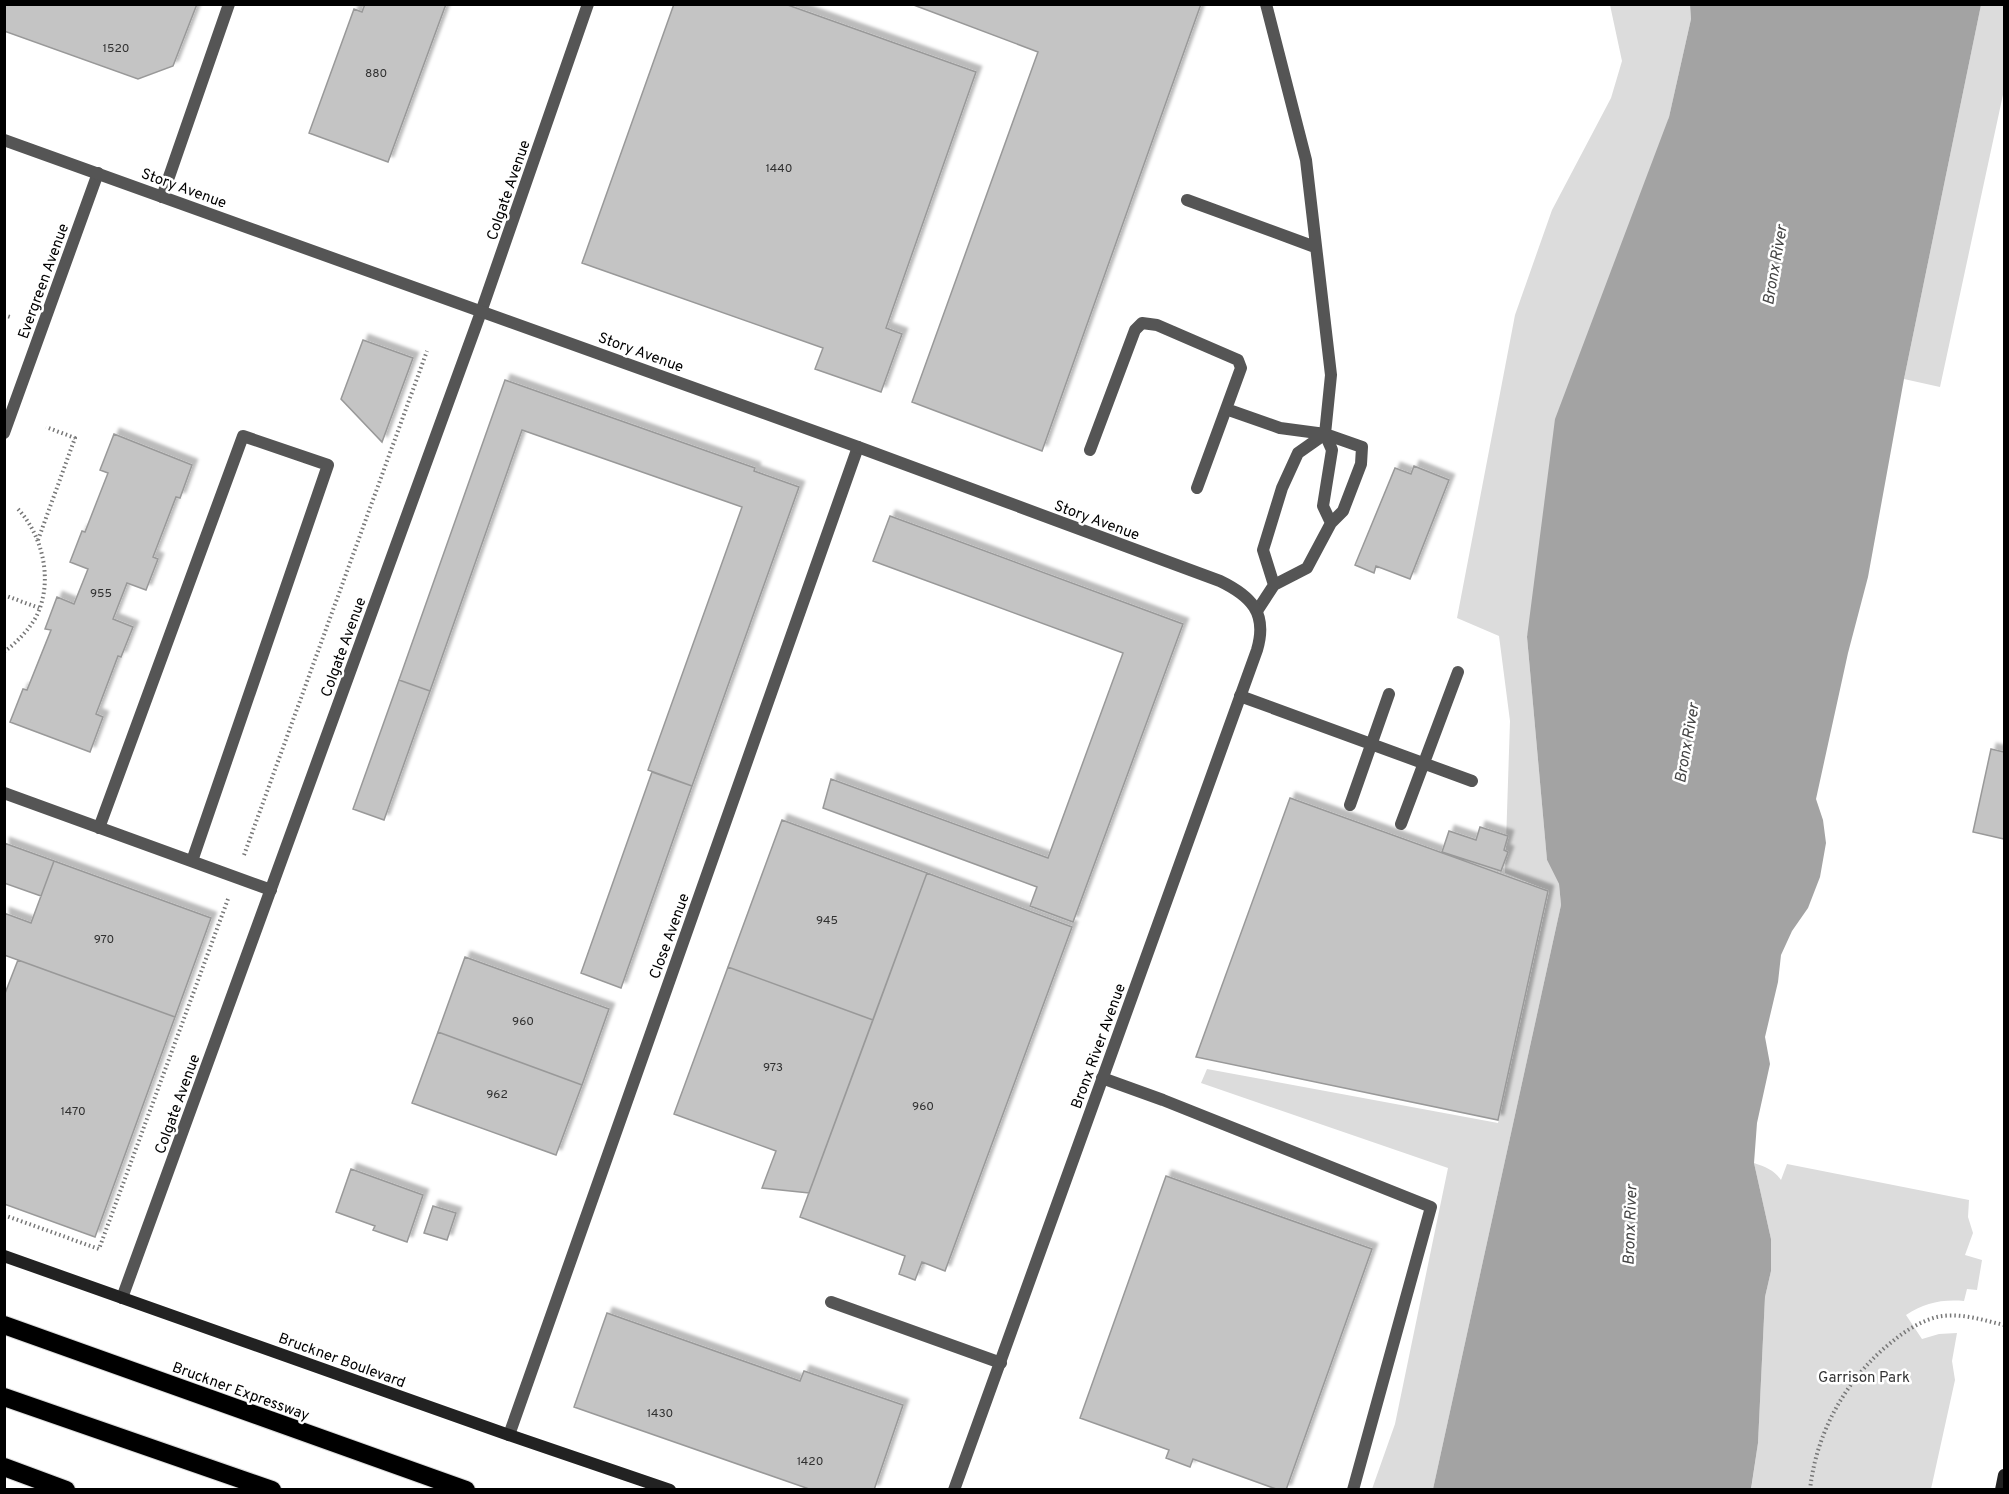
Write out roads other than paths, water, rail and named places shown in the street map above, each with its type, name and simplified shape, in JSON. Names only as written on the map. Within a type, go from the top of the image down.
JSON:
[{"type":"highway","name":"Bruckner Expressway","points":[[4,1325],[466,1490]]},
{"type":"highway","points":[[4,1397],[272,1490]]},
{"type":"highway","points":[[4,1467],[66,1490]]},
{"type":"main road","name":"Bruckner Boulevard","points":[[4,1256],[509,1436],[670,1490]]},
{"type":"main road","points":[[2001,1490],[2004,1475]]},
{"type":"street","points":[[162,196],[229,4]]},
{"type":"street","name":"Colgate Avenue","points":[[122,1298],[481,312],[588,4]]},
{"type":"street","points":[[1266,4],[1306,160],[1331,375],[1324,434],[1332,450],[1323,506],[1331,524]]},
{"type":"street","name":"Story Avenue","points":[[4,140],[858,447],[1220,581],[1246,597],[1257,611]]},
{"type":"street","name":"Evergreen Avenue","points":[[4,433],[98,173]]},
{"type":"street","points":[[1187,200],[1315,247]]},
{"type":"street","points":[[1089,450],[1135,330],[1142,323],[1157,325],[1238,360],[1240,368],[1197,488]]},
{"type":"street","points":[[1226,409],[1280,428],[1324,434],[1362,447],[1361,464],[1343,511],[1331,524],[1306,568],[1274,585],[1257,611]]},
{"type":"street","points":[[1274,585],[1263,550],[1282,488],[1298,453],[1324,434]]},
{"type":"street","points":[[99,828],[243,436],[328,465],[192,861]]},
{"type":"street","name":"Close Avenue","points":[[509,1436],[858,447]]},
{"type":"street","name":"Bronx River Avenue","points":[[954,1490],[1259,642],[1262,626],[1257,611]]},
{"type":"street","points":[[1401,824],[1458,672]]},
{"type":"street","points":[[1350,805],[1389,694]]},
{"type":"street","points":[[1240,696],[1472,781]]},
{"type":"street","points":[[4,793],[271,890]]},
{"type":"street","points":[[1102,1078],[1431,1207],[1353,1490]]},
{"type":"street","points":[[831,1302],[1001,1363]]},
{"type":"water","name":"Bronx River","points":[[1690,5],[1981,5],[1904,379],[1868,577],[1848,653],[1816,799],[1823,820],[1826,843],[1820,877],[1808,908],[1792,931],[1781,955],[1778,982],[1765,1037],[1770,1064],[1757,1123],[1754,1163],[1771,1239],[1771,1271],[1765,1297],[1758,1443],[1751,1489],[1433,1489],[1561,905],[1559,884],[1547,860],[1527,637],[1555,419],[1669,117],[1691,19]]},
{"type":"park label","name":"Garrison Park","points":[[1864,1377]]}]
